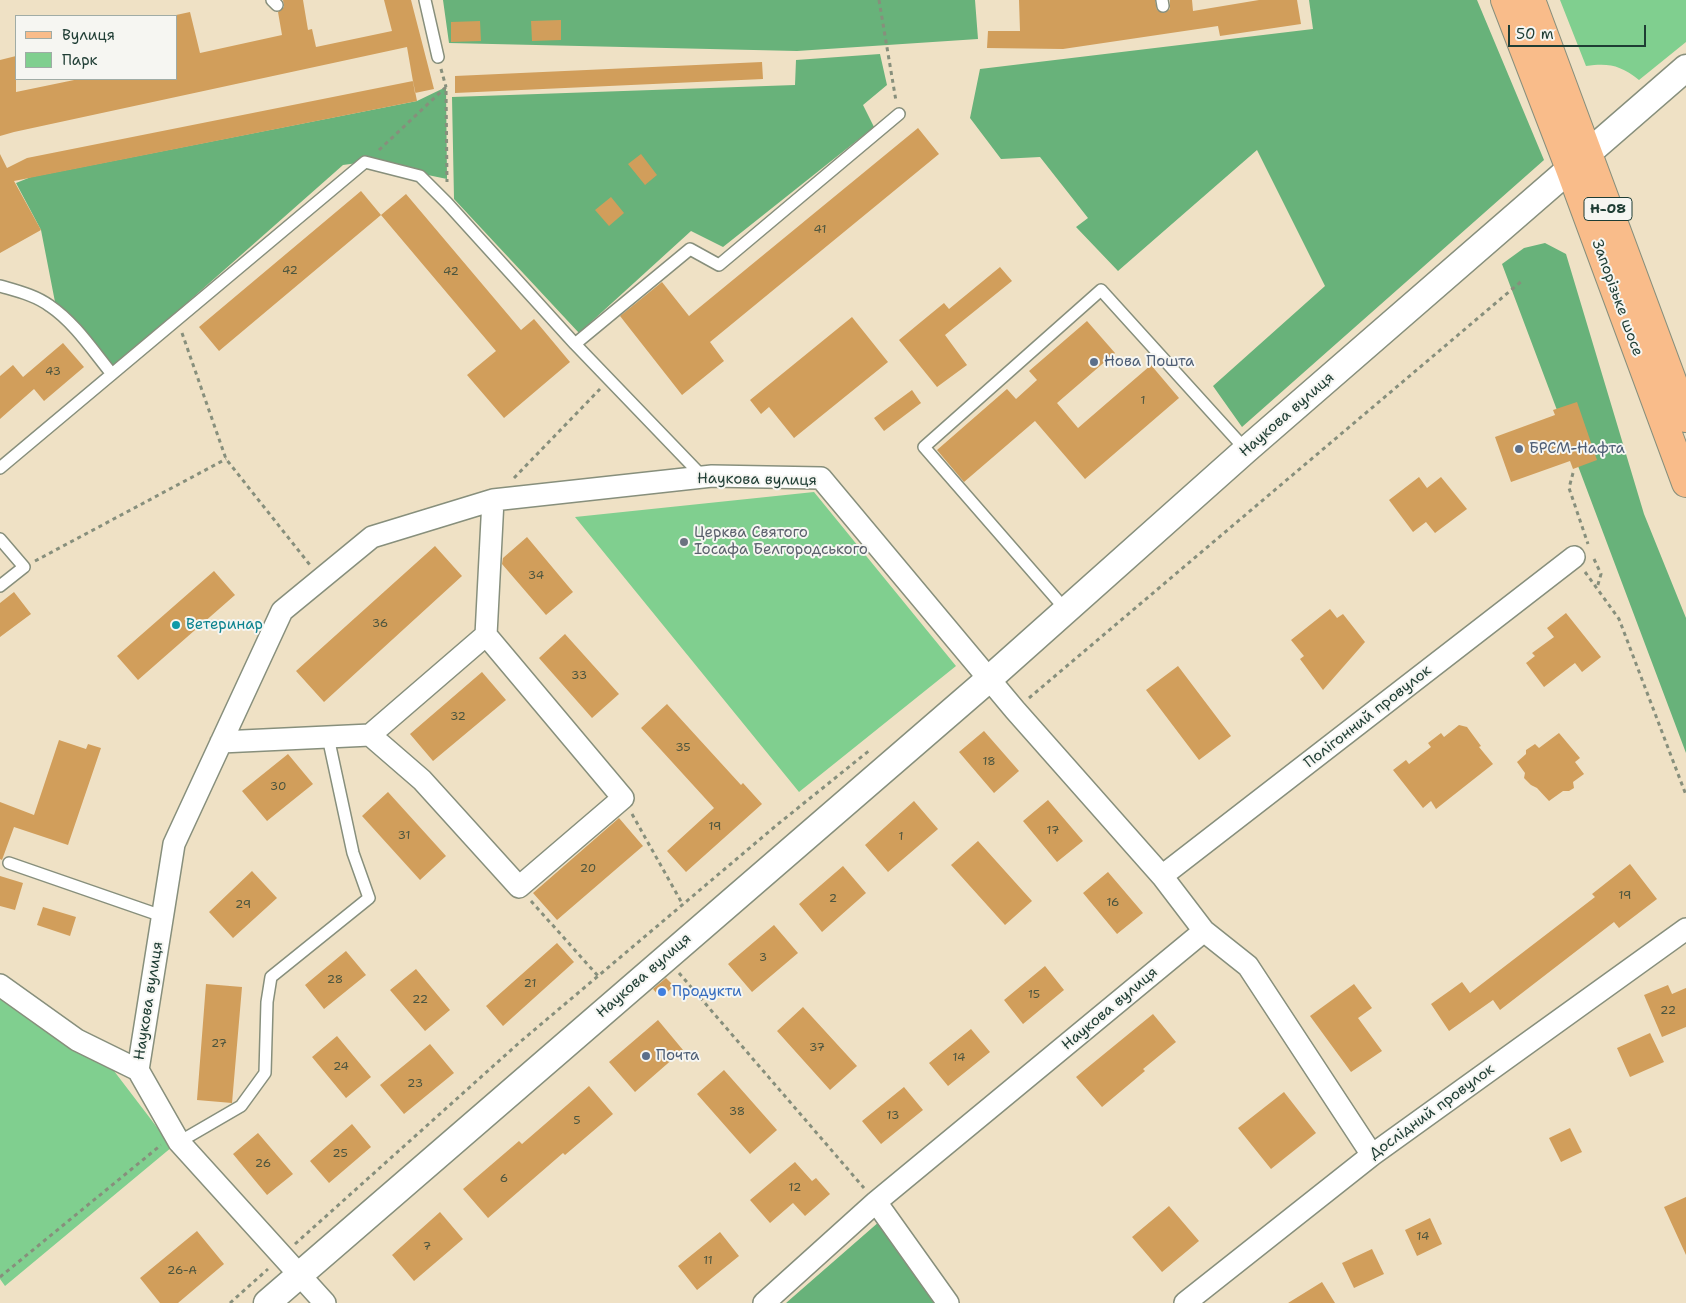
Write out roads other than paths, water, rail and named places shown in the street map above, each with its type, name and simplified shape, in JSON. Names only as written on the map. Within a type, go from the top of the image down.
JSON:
[{"type":"main road","name":"Запорізьке шосе","points":[[1505,0],[1578,161],[1686,418]]},
{"type":"main road","name":"Запорізьке шосе","points":[[1531,0],[1578,161],[1686,484]]},
{"type":"street","name":"Наукова вулиця","points":[[267,1303],[292,1265],[665,958],[989,679],[1246,450],[1686,68]]},
{"type":"street","name":"Наукова вулиця","points":[[325,1303],[177,1137],[138,1070],[174,844],[282,611],[372,537],[493,500],[712,476],[821,478],[1015,710],[1162,876],[1204,931],[876,1202],[764,1303]]},
{"type":"street","points":[[370,735],[422,780],[519,887],[624,798],[486,635],[493,500]]},
{"type":"street","name":"Полігонний провулок","points":[[1162,876],[1574,558]]},
{"type":"street","points":[[221,742],[370,735],[486,635]]},
{"type":"street","name":"Дослідний провулок","points":[[1185,1303],[1372,1155],[1686,928]]},
{"type":"street","points":[[1204,931],[1248,966],[1372,1155]]},
{"type":"street","points":[[0,985],[77,1040],[138,1070]]},
{"type":"street","points":[[876,1202],[948,1303]]},
{"type":"lane","points":[[425,0],[438,57]]},
{"type":"lane","points":[[575,344],[690,249],[718,265],[899,114]]},
{"type":"lane","points":[[0,468],[365,162],[420,176],[447,202],[575,344],[702,477]]},
{"type":"lane","points":[[0,286],[34,297],[50,306],[67,321],[112,374]]},
{"type":"lane","points":[[1066,610],[924,447],[1102,290],[1246,450]]},
{"type":"lane","points":[[0,539],[24,567],[0,586]]},
{"type":"lane","points":[[177,1137],[241,1106],[265,1073],[267,1002],[271,976],[369,898],[353,853],[328,737]]},
{"type":"lane","points":[[9,863],[162,916]]},
{"type":"place","name":"Нова Пошта","points":[[1094,362]]},
{"type":"place","name":"БРСМ-Нафта","points":[[1519,449]]},
{"type":"place","name":"Церква Святого Іосафа Белгородського","points":[[684,542]]},
{"type":"place","name":"Ветеринар","points":[[176,625]]},
{"type":"place","name":"Продукти","points":[[662,992]]},
{"type":"place","name":"Почта","points":[[646,1056]]}]
